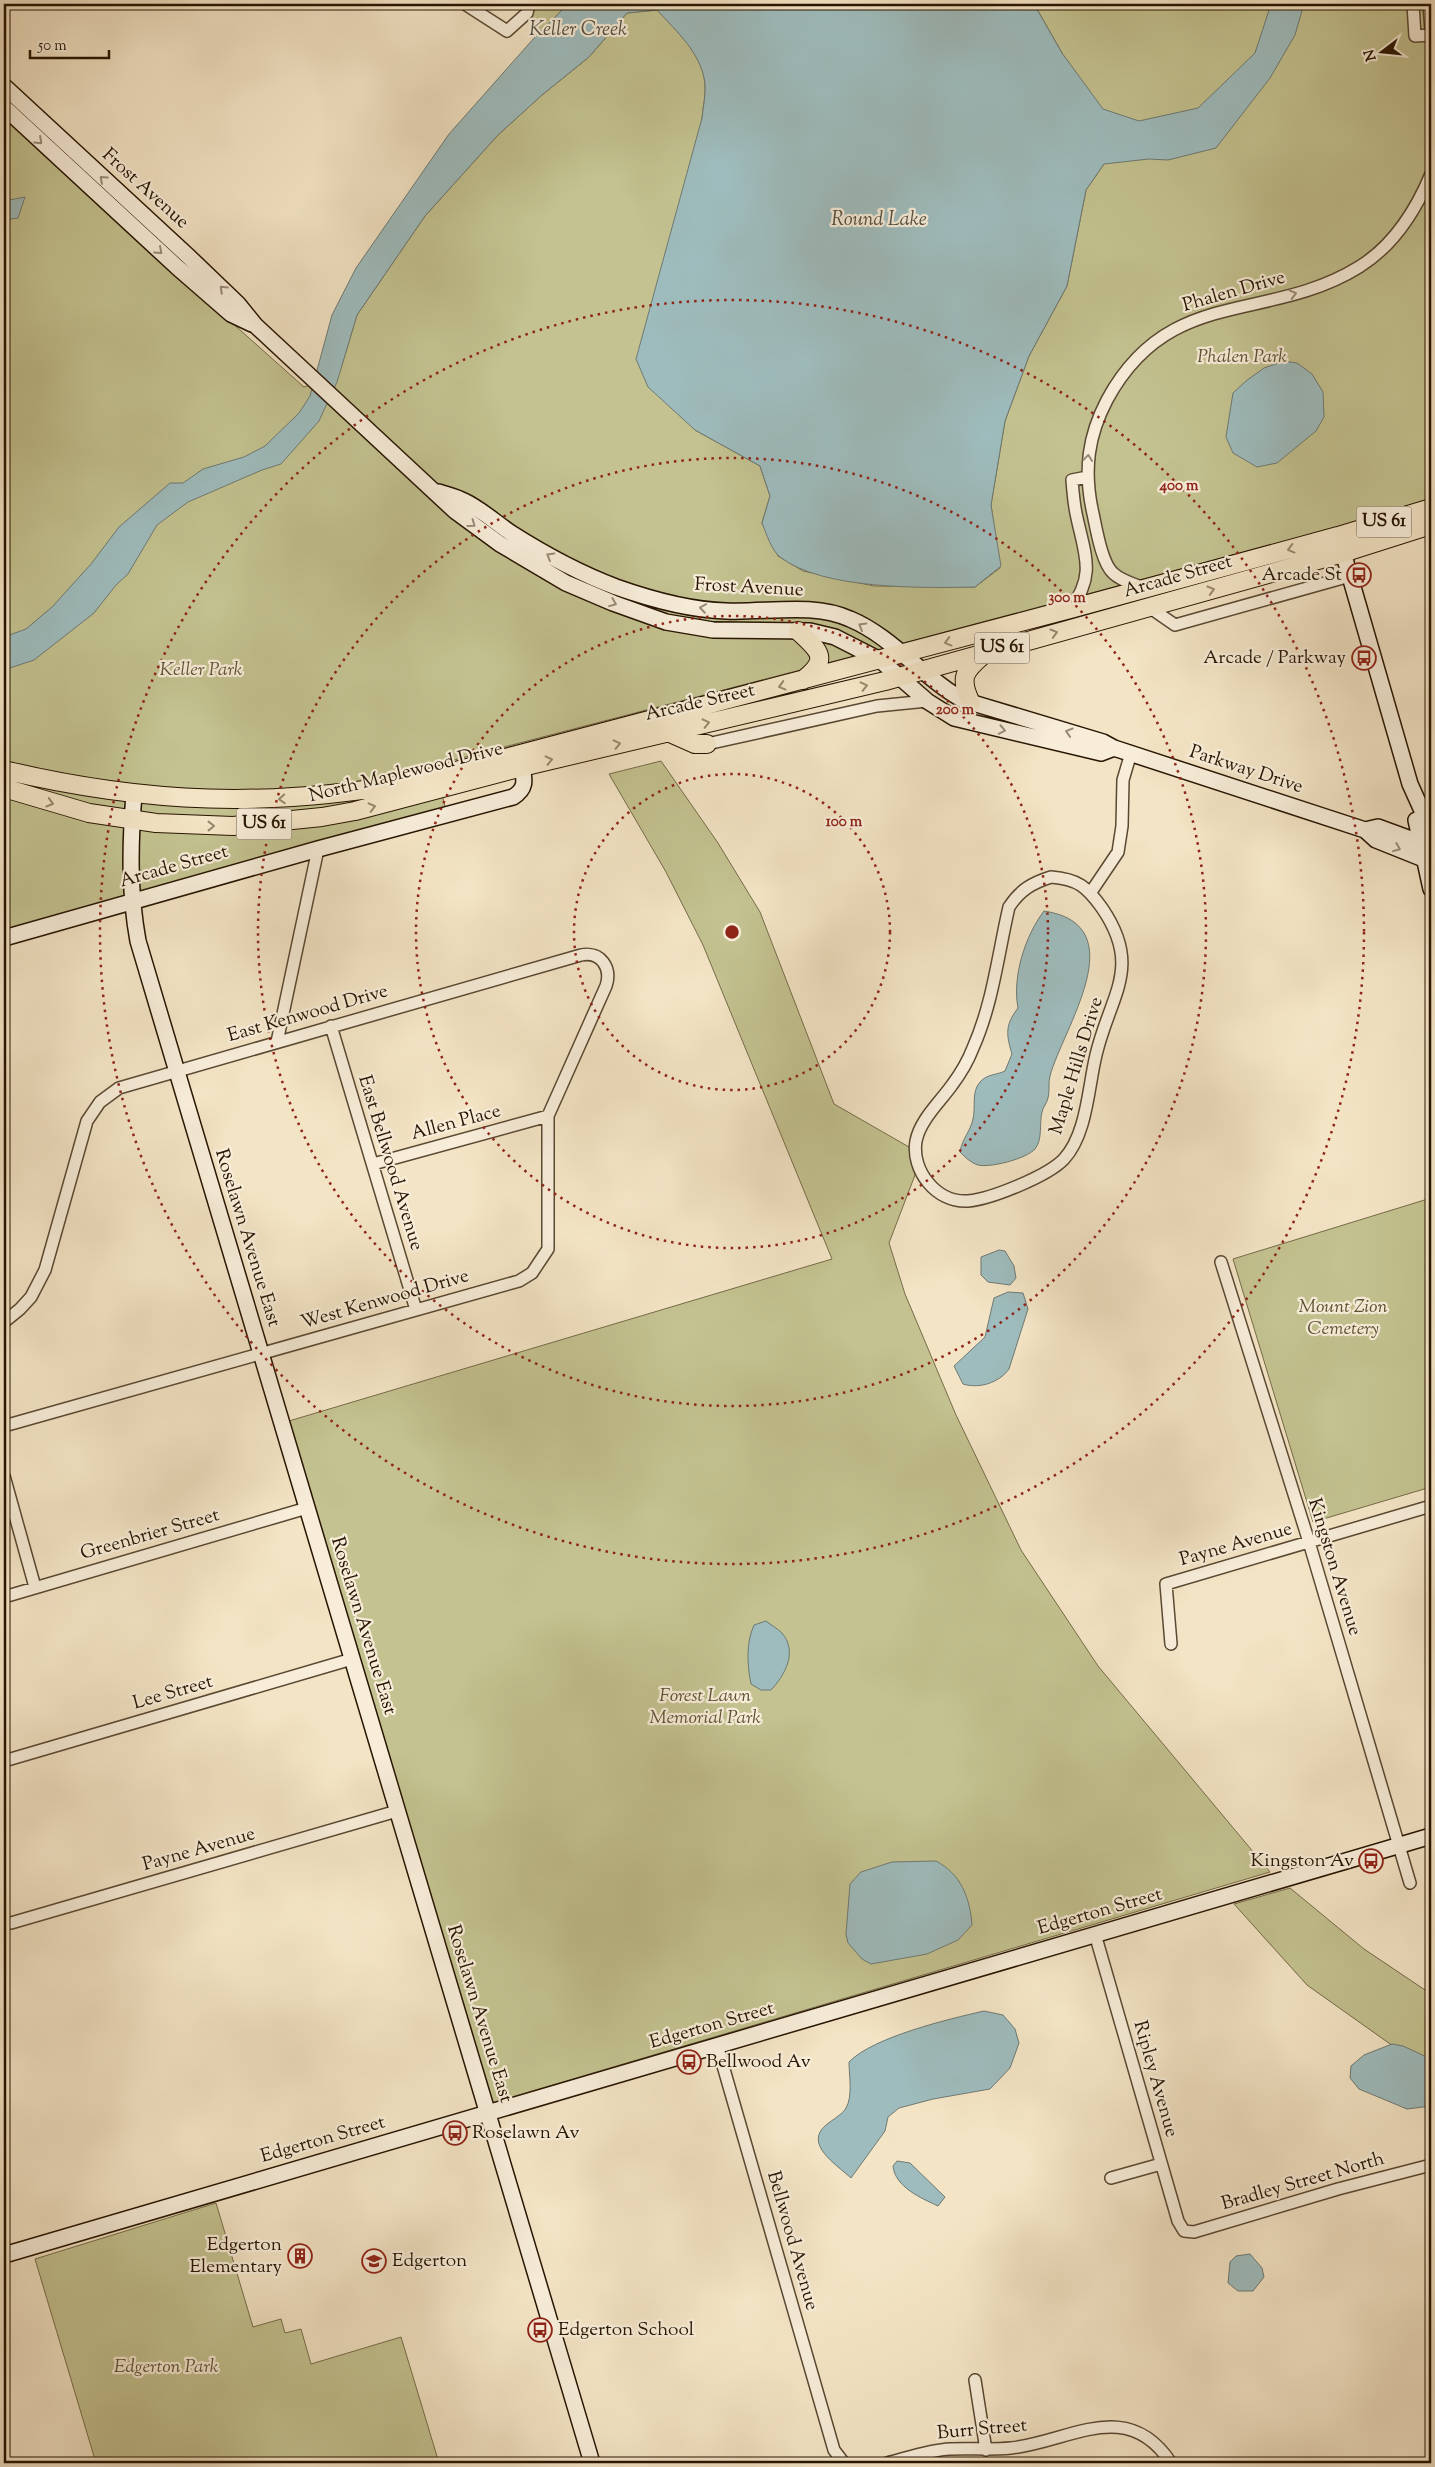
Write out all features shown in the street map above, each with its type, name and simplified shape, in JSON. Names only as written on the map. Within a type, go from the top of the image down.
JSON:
[{"type":"main road","name":"Arcade Street","points":[[520,760],[899,677],[1149,607],[1340,545],[1431,508]]},
{"type":"main road","name":"Arcade Street","points":[[659,729],[803,680],[1144,588],[1431,525]]},
{"type":"main road","points":[[798,631],[815,647],[820,656],[820,663],[815,671],[803,680]]},
{"type":"main road","points":[[971,703],[963,680],[967,668],[985,653]]},
{"type":"main road","points":[[659,729],[695,744],[707,744]]},
{"type":"main road","name":"North Maplewood Drive","points":[[4,770],[92,789],[134,794],[231,800],[323,796],[414,782],[520,760]]},
{"type":"main road","name":"North Maplewood Drive","points":[[4,788],[65,807],[132,820],[200,826],[234,826],[322,817],[355,811],[520,760]]},
{"type":"street","points":[[465,4],[507,31],[527,13],[529,4]]},
{"type":"street","points":[[1413,4],[1415,36],[1431,33],[1429,4]]},
{"type":"street","name":"Frost Avenue","points":[[4,86],[188,256],[238,304],[255,325],[407,468],[436,491],[455,511],[500,544],[566,583],[613,603],[666,622],[713,630],[810,631],[835,637],[880,660],[899,677]]},
{"type":"street","name":"Frost Avenue","points":[[4,107],[177,267],[231,314],[255,325]]},
{"type":"street","name":"Phalen Drive","points":[[1144,588],[1113,573],[1101,547],[1086,477],[1088,453],[1098,418],[1130,364],[1154,342],[1183,324],[1223,311],[1325,285],[1359,267],[1383,248],[1404,225],[1422,198],[1431,174]]},
{"type":"street","points":[[1070,609],[1085,585],[1087,565],[1072,480],[1086,477]]},
{"type":"street","name":"Frost Avenue","points":[[436,491],[465,501],[512,534],[565,564],[615,586],[670,603],[725,611],[789,610],[826,612],[850,619],[879,636],[920,671]]},
{"type":"street","points":[[1080,530],[1096,526]]},
{"type":"street","points":[[1340,545],[1428,850],[1431,888]]},
{"type":"street","points":[[1085,551],[1101,547]]},
{"type":"street","points":[[1149,607],[1175,626],[1350,576]]},
{"type":"street","name":"Parkway Drive","points":[[920,671],[943,689],[971,703],[1103,742],[1114,748],[1365,830],[1376,840],[1428,850]]},
{"type":"street","name":"Parkway Drive","points":[[899,677],[928,701],[954,718],[984,727],[1101,753],[1114,748]]},
{"type":"street","points":[[707,744],[877,706],[928,701]]},
{"type":"street","points":[[1091,892],[1118,852],[1122,826],[1123,780],[1131,753]]},
{"type":"street","name":"Arcade Street","points":[[4,938],[318,849],[513,798],[522,792],[525,782],[520,760]]},
{"type":"street","name":"Roselawn Avenue East","points":[[134,794],[131,901],[138,941],[592,2463]]},
{"type":"street","points":[[277,1042],[318,849]]},
{"type":"street","name":"Maple Hills Drive","points":[[1051,877],[1064,878],[1078,883],[1091,892],[1112,924],[1119,939],[1123,958],[1122,980],[1102,1030],[1082,1120],[1073,1146],[1064,1159],[1038,1178],[967,1201],[939,1193],[927,1182],[920,1170],[916,1154],[916,1140],[923,1123],[963,1068],[982,1027],[990,1002],[1009,907],[1015,897],[1026,887],[1051,877]]},
{"type":"street","name":"East Kenwood Drive","points":[[4,1322],[30,1298],[45,1270],[83,1130],[100,1102],[119,1088],[176,1070],[581,956],[596,956],[605,964],[608,978],[548,1116]]},
{"type":"street","name":"East Bellwood Avenue","points":[[331,1026],[416,1310]]},
{"type":"street","name":"Allen Place","points":[[373,1164],[548,1116]]},
{"type":"street","name":"West Kenwood Drive","points":[[4,1426],[519,1281],[532,1273],[548,1249],[548,1116]]},
{"type":"street","name":"Kingston Avenue","points":[[1221,1262],[1309,1542],[1410,1882]]},
{"type":"street","points":[[4,1476],[35,1587]]},
{"type":"street","name":"Payne Avenue","points":[[1171,1644],[1166,1584],[1431,1506]]},
{"type":"street","name":"Greenbrier Street","points":[[4,1597],[307,1508]]},
{"type":"street","name":"Lee Street","points":[[4,1761],[352,1659]]},
{"type":"street","name":"Payne Avenue","points":[[11,1923],[398,1810]]},
{"type":"street","name":"Edgerton Street","points":[[4,2255],[1431,1836]]},
{"type":"street","name":"Ripley Avenue","points":[[1095,1934],[1178,2221],[1184,2231]]},
{"type":"street","name":"Bellwood Avenue","points":[[717,2046],[833,2446],[838,2457],[844,2463]]},
{"type":"street","points":[[1111,2178],[1161,2164]]},
{"type":"street","name":"Bradley Street North","points":[[1184,2231],[1194,2232],[1338,2189],[1431,2165]]},
{"type":"street","points":[[975,2380],[986,2450]]},
{"type":"street","name":"Burr Street","points":[[886,2463],[935,2451],[1014,2448],[1081,2429],[1107,2426],[1136,2433],[1156,2445],[1171,2463]]},
{"type":"green space","points":[[529,4],[568,4],[535,37]]},
{"type":"green space","name":"Phalen Park","points":[[1034,4],[1431,4],[1431,499],[1342,526],[904,643],[435,765],[445,807],[4,931],[4,114],[37,149],[304,387],[322,381],[340,371],[357,315],[425,216],[498,135],[542,95],[589,57],[627,13],[658,10],[694,53],[703,73],[705,84],[702,118],[695,430],[760,466],[770,496],[762,523],[778,556],[803,571],[874,586],[975,587],[1000,568],[991,505],[1005,421],[1029,356],[1067,286],[1086,190],[1104,164],[1062,53]]},
{"type":"green space","name":"Forest Lawn Memorial Park","points":[[661,761],[718,843],[760,912],[834,1104],[909,1147],[915,1175],[889,1243],[905,1294],[956,1415],[1021,1550],[1098,1666],[1270,1872],[492,2103],[289,1421],[832,1259],[703,945],[666,872],[609,774]]},
{"type":"green space","name":"Mount Zion Cemetery","points":[[1431,1198],[1431,1487],[1313,1522],[1233,1259]]},
{"type":"green space","points":[[1290,1888],[1364,1949],[1431,1994],[1431,2073],[1307,1985],[1234,1904]]},
{"type":"green space","name":"Edgerton Park","points":[[216,2203],[253,2327],[281,2319],[285,2333],[301,2329],[311,2364],[401,2337],[439,2463],[96,2463],[35,2259]]},
{"type":"water","name":"Round Lake","points":[[568,4],[1034,4],[1062,53],[1103,109],[1139,121],[1198,108],[1255,53],[1271,4],[1304,4],[1295,35],[1270,78],[1216,148],[1168,160],[1149,159],[1104,164],[1086,190],[1067,286],[1029,356],[1005,421],[991,505],[1001,566],[975,587],[901,587],[847,581],[821,576],[799,568],[780,557],[772,546],[762,523],[770,496],[760,466],[695,430],[648,387],[636,359],[702,118],[705,92],[703,72],[699,62],[680,35],[657,10],[627,13],[589,57],[542,95],[498,135],[425,216],[357,315],[337,382],[319,421],[281,464],[262,470],[188,502],[157,525],[128,574],[116,585],[94,613],[34,660],[4,670],[4,637],[26,629],[52,607],[91,564],[119,527],[170,483],[183,483],[203,469],[244,457],[265,446],[299,413],[310,396],[332,315],[356,268],[449,134],[535,37]]},
{"type":"water","points":[[25,197],[18,218],[4,220],[4,201]]},
{"type":"water","points":[[1284,361],[1297,363],[1312,374],[1323,392],[1324,417],[1316,431],[1277,463],[1257,467],[1233,453],[1226,437],[1233,393],[1264,368]]},
{"type":"water","points":[[1044,911],[1071,920],[1086,936],[1090,957],[1086,981],[1050,1076],[1049,1095],[1042,1112],[1040,1136],[1035,1149],[1024,1156],[1008,1162],[984,1166],[978,1165],[960,1152],[973,1119],[977,1086],[983,1079],[1005,1071],[1012,1054],[1008,1030],[1018,1008],[1017,983],[1019,970],[1031,932]]},
{"type":"water","points":[[999,1250],[1005,1251],[1014,1266],[1016,1278],[1010,1285],[988,1282],[981,1275],[981,1257]]},
{"type":"water","points":[[1008,1292],[1023,1293],[1028,1309],[1009,1369],[1000,1378],[988,1384],[976,1386],[963,1384],[954,1366],[985,1337],[994,1298]]},
{"type":"water","points":[[766,1621],[782,1633],[787,1640],[789,1655],[785,1670],[776,1684],[771,1690],[761,1690],[751,1684],[748,1646],[754,1625]]},
{"type":"water","points":[[936,1861],[952,1873],[963,1888],[969,1905],[972,1925],[958,1940],[927,1954],[871,1964],[862,1959],[848,1943],[846,1934],[850,1884],[861,1872],[892,1862]]},
{"type":"water","points":[[984,2011],[1003,2015],[1015,2029],[1019,2043],[1010,2068],[990,2089],[933,2099],[899,2108],[888,2117],[885,2131],[851,2178],[831,2161],[820,2147],[818,2139],[820,2132],[826,2125],[846,2108],[850,2092],[849,2062],[860,2053],[893,2037],[932,2024]]},
{"type":"water","points":[[1392,2044],[1403,2046],[1431,2059],[1431,2106],[1407,2109],[1359,2089],[1350,2078],[1351,2066],[1364,2055]]},
{"type":"water","points":[[897,2161],[910,2163],[945,2197],[938,2206],[910,2191],[898,2180],[893,2166]]},
{"type":"water","points":[[1250,2254],[1262,2268],[1264,2277],[1253,2291],[1238,2291],[1228,2283],[1230,2262],[1236,2256]]},
{"type":"place","name":"Arcade St","points":[[1359,575]]},
{"type":"place","name":"Arcade / Parkway","points":[[1364,658]]},
{"type":"place","name":"Kingston Av","points":[[1371,1861]]},
{"type":"place","name":"Bellwood Av","points":[[689,2062]]},
{"type":"place","name":"Roselawn Av","points":[[455,2133]]},
{"type":"place","name":"Edgerton Elementary","points":[[300,2256]]},
{"type":"place","name":"Edgerton","points":[[374,2261]]},
{"type":"place","name":"Edgerton School","points":[[540,2330]]},
{"type":"water label","name":"Keller Creek","points":[[578,30]]},
{"type":"park label","name":"Keller Park","points":[[201,670]]}]
